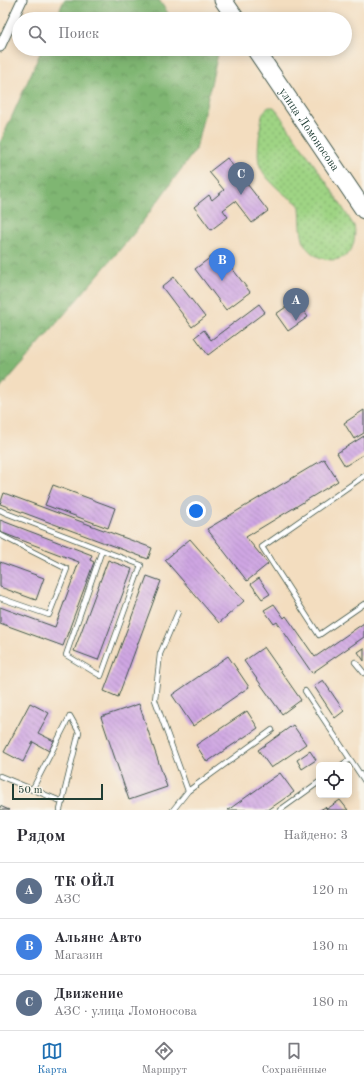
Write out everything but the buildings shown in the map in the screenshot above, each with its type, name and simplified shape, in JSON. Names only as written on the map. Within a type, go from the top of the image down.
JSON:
[{"type":"highway","points":[[223,0],[231,12]]},
{"type":"highway","name":"улица Ломоносова","points":[[261,56],[364,210]]},
{"type":"street","points":[[16,12],[22,0]]},
{"type":"street","points":[[0,47],[12,21]]},
{"type":"lane","points":[[364,476],[262,547],[319,635],[364,604]]},
{"type":"lane","points":[[0,510],[141,565],[101,676],[66,655],[102,550]]},
{"type":"lane","points":[[0,535],[66,569],[49,615],[0,598]]},
{"type":"lane","points":[[178,612],[160,654],[155,700],[188,791]]},
{"type":"lane","points":[[355,662],[364,673]]},
{"type":"lane","points":[[305,691],[364,780]]},
{"type":"lane","points":[[32,790],[70,716],[79,732],[60,810]]},
{"type":"lane","points":[[173,810],[188,791],[272,730]]},
{"type":"lane","points":[[346,762],[350,759]]},
{"type":"lane","points":[[0,776],[63,802]]},
{"type":"lane","points":[[280,810],[316,784]]},
{"type":"green space","points":[[64,0],[159,0],[167,12],[59,12]]},
{"type":"green space","points":[[39,56],[217,56],[196,149],[135,232],[0,389],[0,143]]},
{"type":"green space","points":[[269,107],[274,107],[329,186],[354,226],[355,236],[353,244],[349,253],[344,257],[331,260],[325,259],[313,254],[309,250],[305,245],[302,236],[300,207],[273,184],[266,176],[259,163],[258,150],[262,117],[264,111]]},
{"type":"place","name":"Движение","points":[[241,195]]},
{"type":"place","name":"Альянс Авто","points":[[222,281]]},
{"type":"place","name":"ТК ОЙЛ","points":[[296,321]]}]
